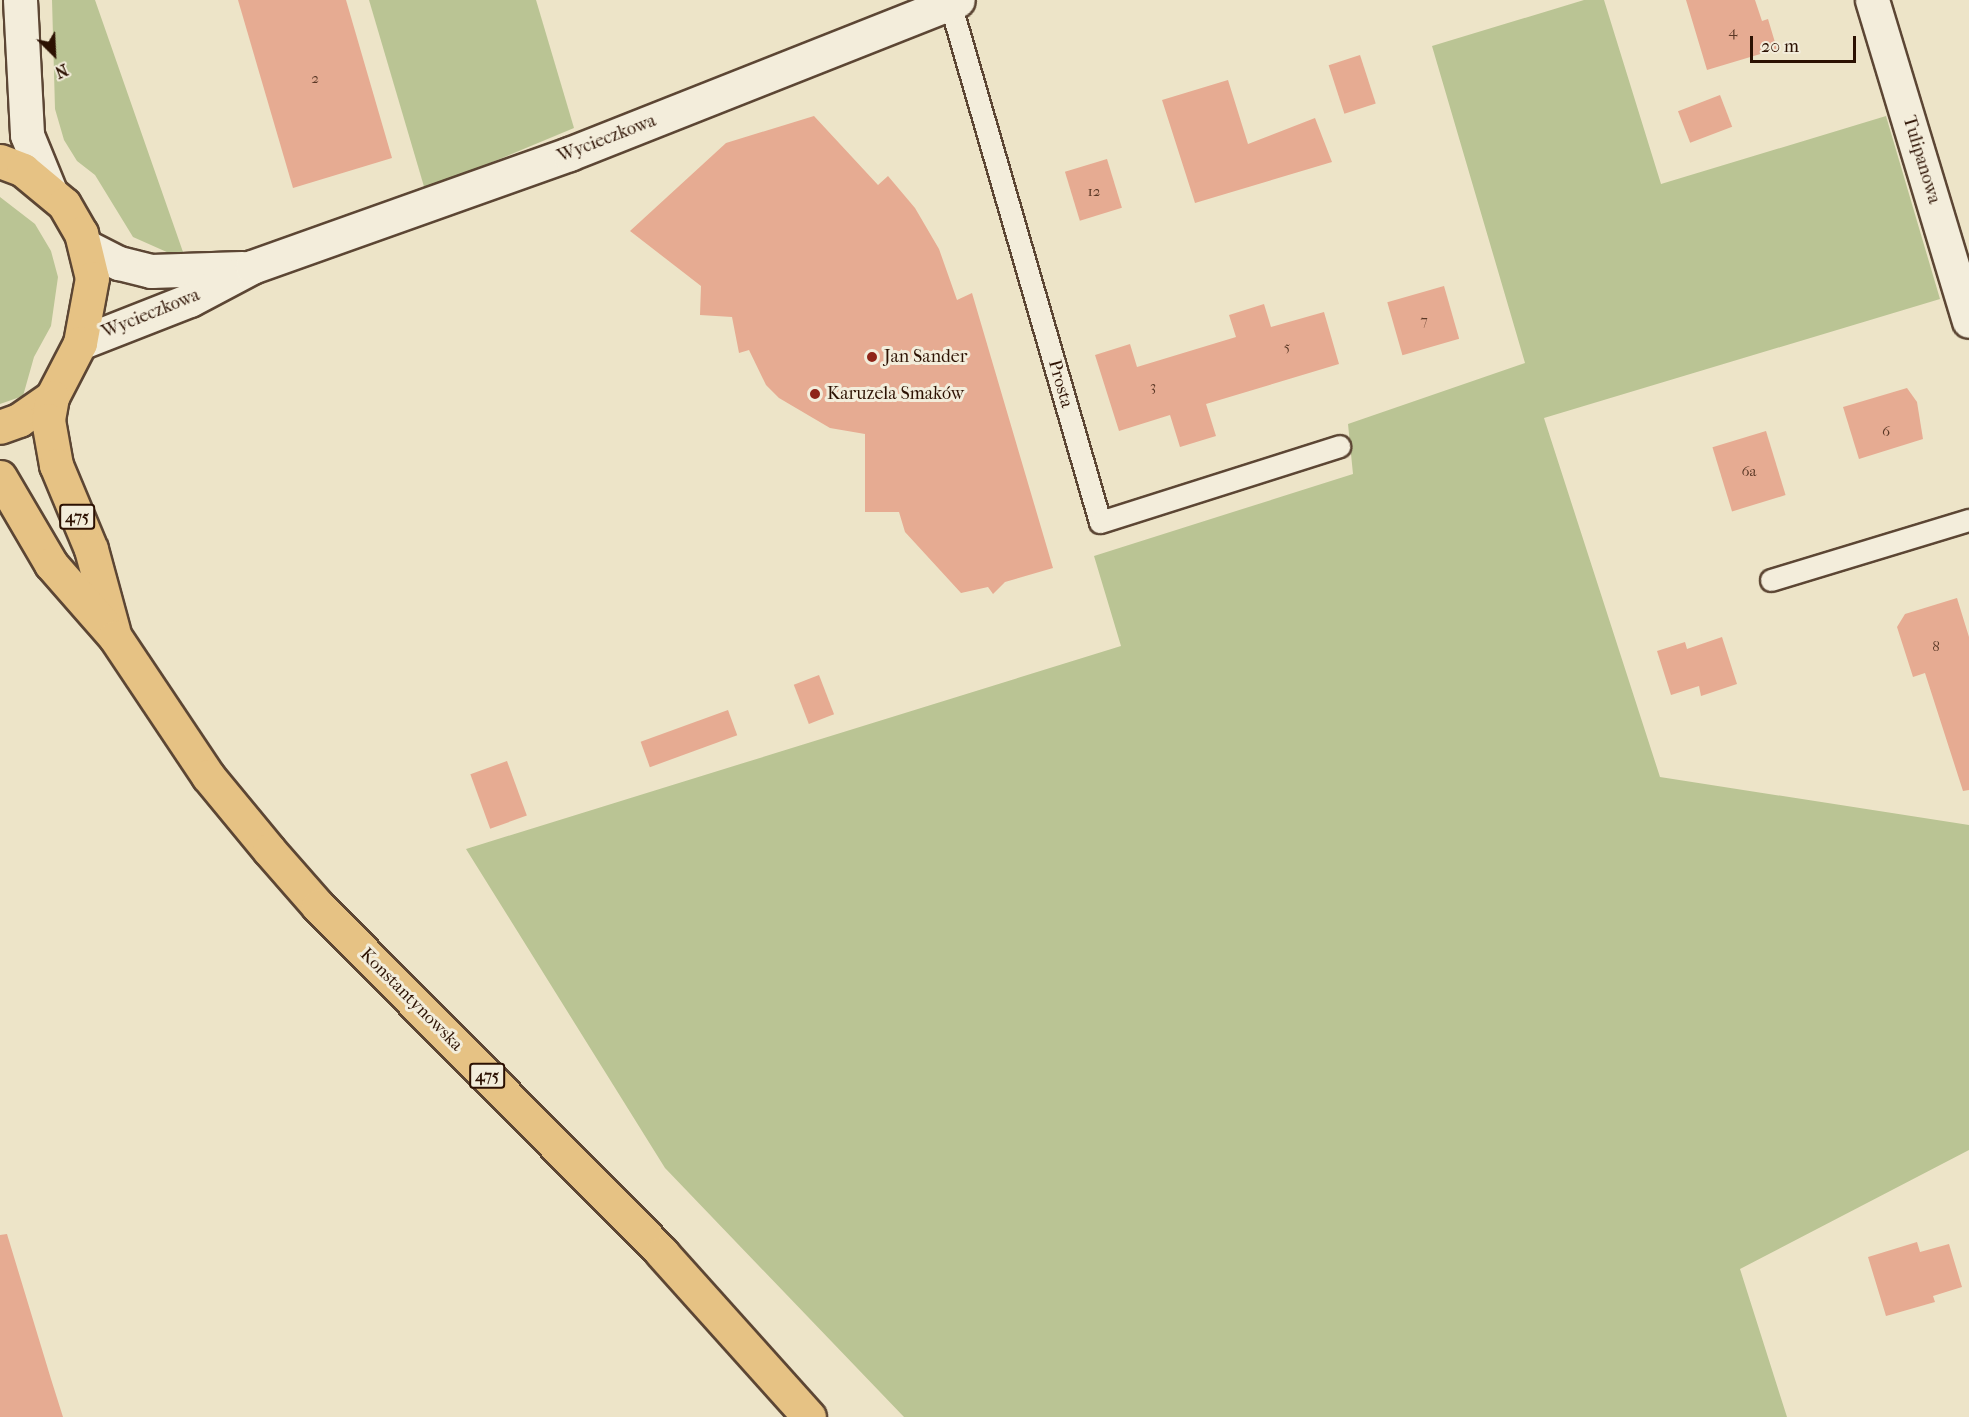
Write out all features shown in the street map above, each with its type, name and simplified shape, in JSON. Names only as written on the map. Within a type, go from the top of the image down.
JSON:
[{"type":"main road","name":"475","points":[[0,161],[50,191],[64,204],[85,246],[92,278],[80,343],[52,397],[19,420],[0,427]]},
{"type":"main road","name":"Konstantynowska","points":[[52,397],[48,420],[56,465],[91,549],[115,637]]},
{"type":"main road","name":"Konstantynowska","points":[[0,477],[51,564],[115,637],[208,776],[318,906],[662,1253],[809,1417]]},
{"type":"street","name":"475","points":[[20,0],[27,135],[50,191]]},
{"type":"street","name":"Tulipanowa","points":[[1872,0],[1960,256],[1969,321]]},
{"type":"street","name":"Wycieczkowa","points":[[80,343],[190,300],[252,267],[569,154],[954,2]]},
{"type":"street","name":"Wycieczkowa","points":[[85,246],[119,263],[151,271],[252,267]]},
{"type":"lane","name":"Prosta","points":[[954,2],[1100,522],[1339,446]]},
{"type":"lane","points":[[1771,580],[1969,520]]},
{"type":"green space","points":[[52,0],[95,0],[183,252],[169,253],[133,237],[95,175],[77,161],[64,140],[55,109]]},
{"type":"green space","points":[[369,0],[536,0],[574,128],[425,190]]},
{"type":"green space","points":[[1584,0],[1604,0],[1661,184],[1886,116],[1940,299],[1544,418],[1660,777],[1969,825],[1969,1150],[1740,1269],[1787,1417],[904,1417],[665,1168],[466,849],[1121,646],[1094,556],[1353,474],[1348,424],[1525,363],[1432,46]]},
{"type":"green space","points":[[0,197],[35,224],[51,251],[58,277],[51,326],[34,357],[23,396],[0,404]]},
{"type":"building","points":[[238,0],[346,0],[392,158],[293,188]]},
{"type":"building","points":[[1686,0],[1755,0],[1762,21],[1768,19],[1777,49],[1707,70]]},
{"type":"building","points":[[1360,55],[1376,104],[1344,114],[1329,65]]},
{"type":"building","points":[[1228,80],[1248,144],[1315,118],[1332,162],[1195,203],[1162,100]]},
{"type":"building","points":[[1720,95],[1732,127],[1690,143],[1678,111]]},
{"type":"building","name":"Jan Sander","points":[[814,116],[878,185],[888,176],[915,208],[939,249],[957,300],[972,293],[1053,568],[1005,582],[993,594],[988,587],[961,593],[905,532],[899,512],[865,512],[865,434],[830,428],[779,398],[766,385],[749,350],[739,353],[732,317],[700,315],[701,286],[630,231],[726,143]]},
{"type":"building","points":[[1107,159],[1122,208],[1080,221],[1065,172]]},
{"type":"building","points":[[1444,286],[1459,339],[1402,355],[1387,302]]},
{"type":"building","points":[[1264,304],[1271,327],[1324,312],[1339,364],[1206,404],[1216,436],[1180,447],[1170,415],[1119,431],[1095,355],[1130,344],[1137,367],[1236,337],[1229,315]]},
{"type":"building","points":[[1907,388],[1917,402],[1923,439],[1859,459],[1843,407]]},
{"type":"building","points":[[1766,431],[1786,495],[1732,511],[1712,447]]},
{"type":"building","points":[[1957,598],[1969,637],[1969,790],[1963,791],[1925,673],[1913,677],[1897,627],[1905,614]]},
{"type":"building","points":[[1722,637],[1737,684],[1701,696],[1699,686],[1671,695],[1657,651],[1685,642],[1687,649]]},
{"type":"building","points":[[819,675],[834,714],[809,724],[794,685]]},
{"type":"building","points":[[728,710],[737,735],[650,767],[641,742]]},
{"type":"building","points":[[507,761],[527,816],[490,829],[470,774]]},
{"type":"building","points":[[7,1234],[63,1417],[0,1417],[0,1235]]},
{"type":"building","points":[[1917,1242],[1920,1252],[1949,1244],[1962,1287],[1933,1296],[1935,1302],[1886,1316],[1868,1257]]},
{"type":"place","name":"Jan Sander","points":[[872,357]]},
{"type":"place","name":"Karuzela Smaków","points":[[815,394]]}]
